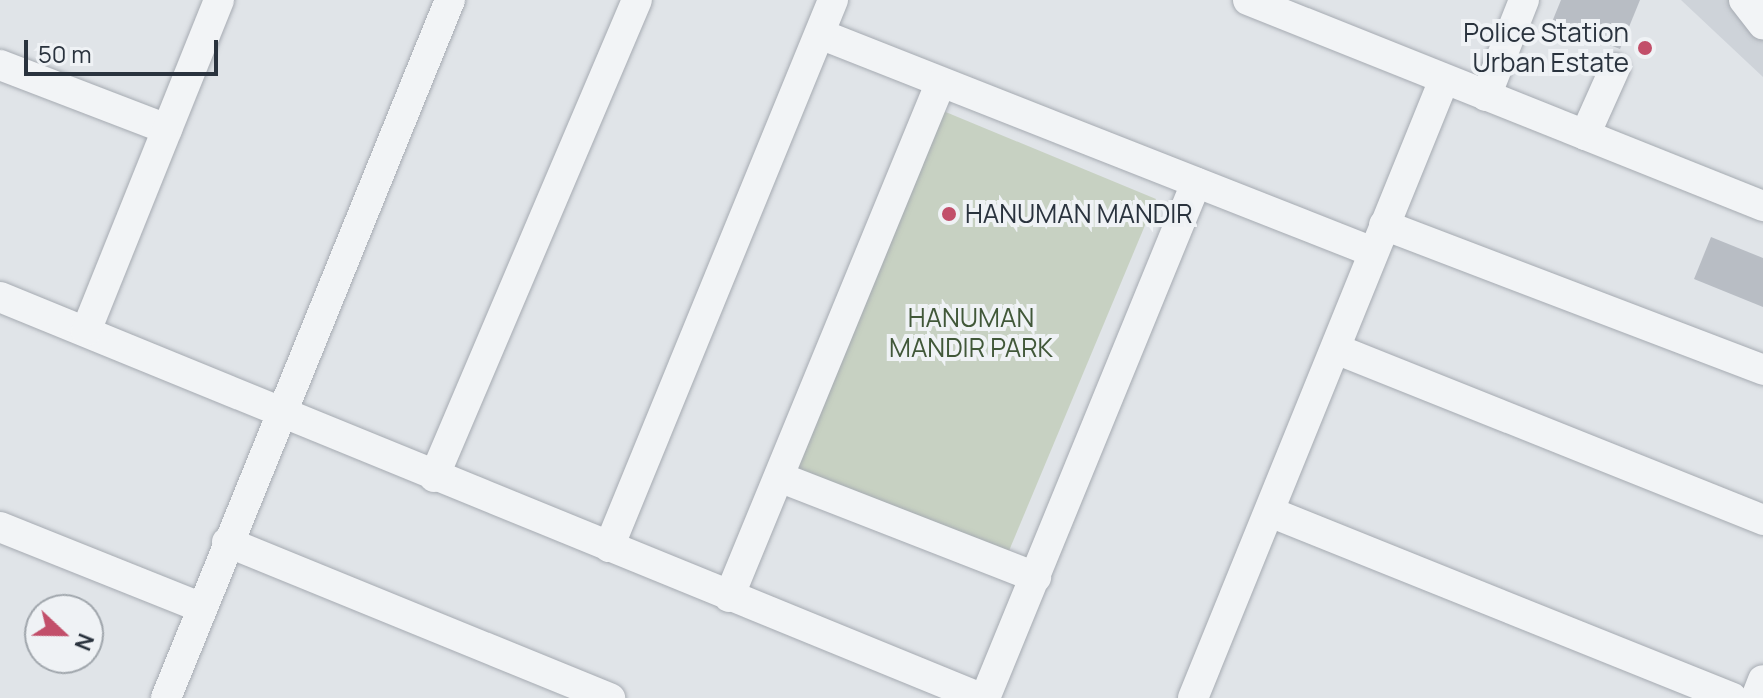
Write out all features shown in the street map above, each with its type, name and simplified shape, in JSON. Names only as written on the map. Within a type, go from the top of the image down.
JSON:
[{"type":"street","points":[[86,331],[219,0]]},
{"type":"street","points":[[166,698],[200,607],[450,0]]},
{"type":"street","points":[[434,477],[637,0]]},
{"type":"street","points":[[609,547],[833,0]]},
{"type":"street","points":[[1248,0],[1763,206]]},
{"type":"street","points":[[1486,96],[1524,0]]},
{"type":"street","points":[[1744,0],[1763,24]]},
{"type":"street","points":[[820,34],[1196,183],[1378,238],[1763,370]]},
{"type":"street","points":[[0,65],[167,129]]},
{"type":"street","points":[[1585,135],[1615,68]]},
{"type":"street","points":[[1193,698],[1444,80]]},
{"type":"street","points":[[729,597],[940,84]]},
{"type":"street","points":[[0,297],[434,477],[983,698],[1036,577],[1196,183]]},
{"type":"street","points":[[1336,349],[1763,520]]},
{"type":"street","points":[[779,477],[1036,577]]},
{"type":"street","points":[[1270,512],[1732,698]]},
{"type":"street","points":[[0,527],[200,607]]},
{"type":"street","points":[[227,542],[610,698]]},
{"type":"street","points":[[1756,698],[1763,680]]},
{"type":"shaded area","points":[[1681,0],[1763,0],[1763,77]]},
{"type":"green space","name":"HANUMAN MANDIR PARK","points":[[936,108],[1156,199],[1006,558],[787,467]]},
{"type":"building","points":[[1561,0],[1640,0],[1620,49],[1552,22]]},
{"type":"building","points":[[1711,237],[1763,258],[1763,307],[1694,279]]},
{"type":"place","name":"Police Station Urban Estate","points":[[1645,48]]},
{"type":"place","name":"HANUMAN MANDIR","points":[[949,214]]}]
